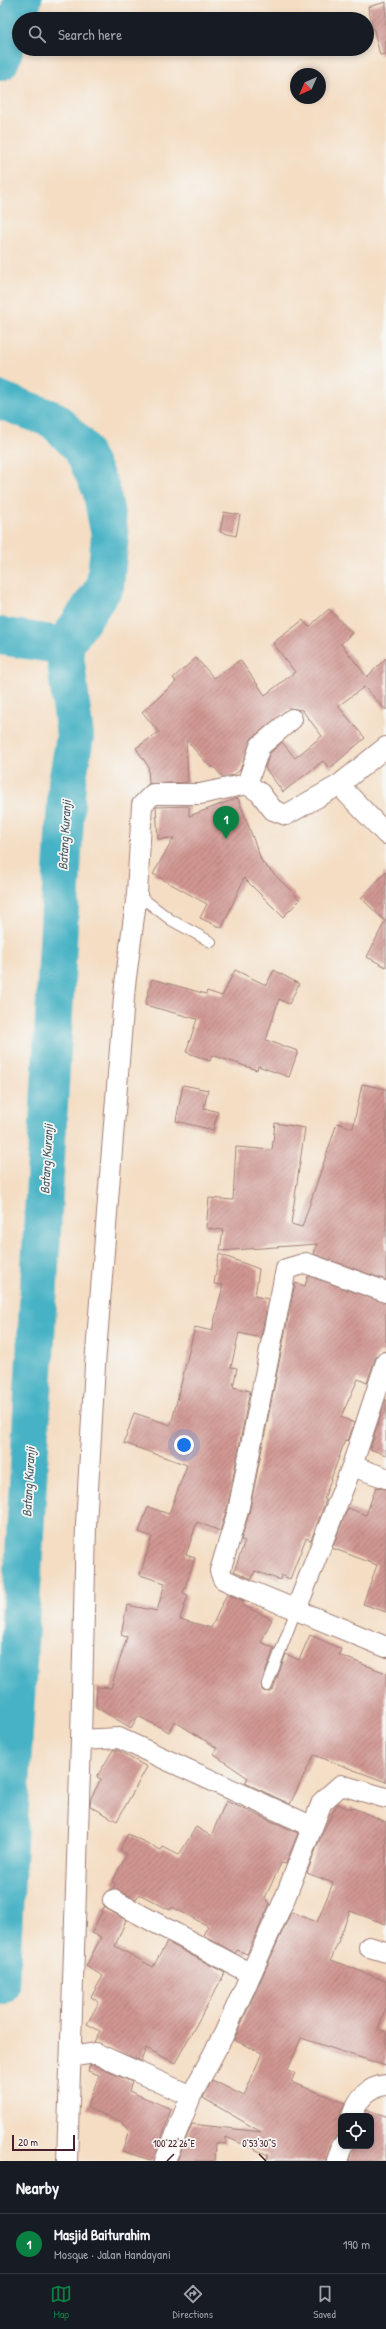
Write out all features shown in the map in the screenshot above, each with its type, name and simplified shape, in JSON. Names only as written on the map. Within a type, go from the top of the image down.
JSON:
[{"type":"street","points":[[246,784],[260,746],[292,720]]},
{"type":"street","points":[[67,2161],[81,1740],[86,1525],[95,1365],[125,985],[137,894],[142,805],[154,794],[200,794],[246,784],[260,793],[273,810],[286,816],[339,785],[386,747]]},
{"type":"street","points":[[339,785],[386,834]]},
{"type":"street","points":[[386,1292],[306,1263],[290,1266],[283,1276],[238,1511],[220,1571],[226,1580],[386,1647]]},
{"type":"street","points":[[296,1610],[352,1466],[386,1362]]},
{"type":"street","points":[[352,1466],[386,1478]]},
{"type":"street","points":[[81,1740],[120,1738],[311,1826]]},
{"type":"street","points":[[165,2161],[191,2096],[224,2034],[285,1898],[311,1826],[322,1802],[341,1786],[386,1798]]},
{"type":"street","points":[[113,1900],[251,1974]]},
{"type":"street","points":[[71,2057],[95,2053],[191,2096]]},
{"type":"street","points":[[353,2113],[356,2104],[369,2090],[386,2086]]},
{"type":"street","points":[[337,2161],[341,2149]]},
{"type":"lane","points":[[137,894],[171,920],[211,942]]},
{"type":"lane","points":[[267,1686],[296,1610]]},
{"type":"building","points":[[386,2],[386,54],[380,55],[374,31],[374,12],[369,12],[368,7]]},
{"type":"building","points":[[224,512],[240,515],[236,536],[220,532]]},
{"type":"building","points":[[329,609],[352,633],[341,644],[367,677],[386,658],[386,710],[364,687],[338,706],[365,738],[330,768],[323,761],[283,792],[265,768],[270,753],[282,742],[295,758],[322,736],[302,710],[290,708],[252,738],[240,770],[234,775],[223,777],[213,766],[211,768],[186,740],[188,782],[149,784],[148,766],[136,748],[159,732],[142,712],[176,682],[173,678],[196,658],[214,678],[240,660],[265,695],[295,672],[273,643],[303,620],[309,627]]},
{"type":"building","points":[[238,798],[262,862],[300,900],[283,917],[244,878],[222,928],[200,918],[207,904],[153,874],[174,838],[158,839],[156,807],[189,806],[189,816]]},
{"type":"building","points":[[386,872],[386,967],[367,957],[385,921],[361,898]]},
{"type":"building","points":[[235,970],[266,985],[274,970],[299,984],[289,1004],[279,999],[266,1040],[298,1051],[289,1077],[258,1066],[257,1070],[212,1055],[210,1061],[186,1052],[197,1019],[145,1005],[152,979],[206,994],[207,991],[222,996]]},
{"type":"building","points":[[362,1084],[386,1089],[386,1280],[314,1254],[317,1244],[220,1251],[223,1230],[206,1228],[209,1198],[233,1200],[236,1147],[272,1150],[275,1123],[305,1128],[291,1224],[302,1227],[337,1123],[353,1128]]},
{"type":"building","points":[[183,1085],[208,1090],[204,1108],[218,1112],[213,1130],[176,1121]]},
{"type":"building","points":[[219,1254],[259,1269],[255,1296],[268,1299],[261,1338],[239,1333],[231,1367],[237,1368],[233,1387],[250,1391],[227,1508],[220,1531],[197,1522],[186,1555],[195,1558],[183,1593],[188,1595],[180,1619],[211,1628],[227,1594],[244,1601],[242,1605],[272,1619],[261,1642],[274,1648],[261,1684],[262,1690],[265,1692],[273,1689],[286,1654],[299,1660],[310,1635],[341,1649],[339,1655],[386,1673],[386,1782],[314,1755],[290,1804],[245,1783],[248,1778],[213,1754],[217,1748],[174,1721],[169,1732],[138,1716],[131,1728],[96,1707],[97,1687],[111,1688],[127,1637],[121,1635],[127,1605],[157,1611],[165,1583],[140,1575],[152,1537],[139,1532],[148,1507],[169,1514],[187,1465],[124,1443],[134,1413],[171,1425],[195,1327],[212,1331],[223,1285],[214,1284]]},
{"type":"building","points":[[308,1276],[386,1303],[386,1351],[379,1353],[375,1358],[367,1383],[358,1379],[341,1417],[354,1423],[348,1441],[345,1440],[324,1499],[326,1500],[311,1540],[306,1538],[290,1579],[281,1575],[280,1580],[255,1571],[252,1579],[234,1571],[245,1541],[241,1540],[249,1513],[295,1283],[305,1286]]},
{"type":"building","points":[[386,1399],[386,1455],[370,1449]]},
{"type":"building","points":[[376,1487],[386,1489],[386,1612],[363,1604],[377,1565],[332,1548],[348,1508],[366,1515]]},
{"type":"building","points":[[113,1750],[117,1750],[147,1767],[117,1821],[90,1806],[91,1798],[101,1779],[97,1777]]},
{"type":"building","points":[[226,1801],[298,1833],[286,1864],[281,1863],[265,1898],[270,1903],[247,1954],[237,1950],[235,1953],[203,1935],[208,1926],[172,1907],[170,1910],[139,1894],[136,1899],[113,1889],[115,1883],[112,1882],[127,1854],[120,1850],[128,1834],[161,1850],[163,1847],[179,1855],[196,1827],[211,1836]]},
{"type":"building","points":[[337,1804],[350,1809],[351,1807],[386,1822],[386,1924],[350,1911],[331,1960],[386,1981],[386,2007],[378,2029],[386,2032],[386,2066],[301,2038],[288,2070],[295,2073],[291,2082],[345,2103],[341,2113],[338,2113],[338,2136],[331,2142],[326,2161],[266,2161],[268,2155],[226,2137],[226,2144],[216,2143],[215,2161],[177,2161],[192,2124],[261,2132],[203,2098],[212,2080],[244,2096],[262,2053],[234,2040],[291,1912],[317,1922],[333,1883],[307,1873],[321,1836]]},
{"type":"building","points":[[104,1907],[126,1920],[115,1946],[153,1967],[167,1942],[225,1973],[175,2063],[146,2048],[141,2061],[94,2042],[100,2031],[87,2024],[99,2002],[91,1997],[103,1976],[86,1966],[101,1937],[92,1933]]},
{"type":"building","points":[[90,2065],[132,2082],[129,2091],[171,2109],[154,2161],[122,2151],[129,2131],[120,2121],[87,2108],[99,2075],[88,2071]]},
{"type":"building","points":[[367,2110],[386,2116],[386,2161],[349,2161],[352,2149],[374,2149],[374,2113],[366,2113]]},
{"type":"waterway","name":"Batang Kuranji","points":[[19,12],[23,0]]},
{"type":"waterway","name":"Batang Kuranji","points":[[0,62],[12,30]]},
{"type":"waterway","name":"Batang Kuranji","points":[[0,400],[54,420],[81,447],[101,489],[110,536],[105,586],[64,646],[75,737],[67,782],[0,1986]]},
{"type":"waterway","points":[[0,636],[64,646]]},
{"type":"place","name":"Masjid Baiturahim","points":[[226,839]]}]
